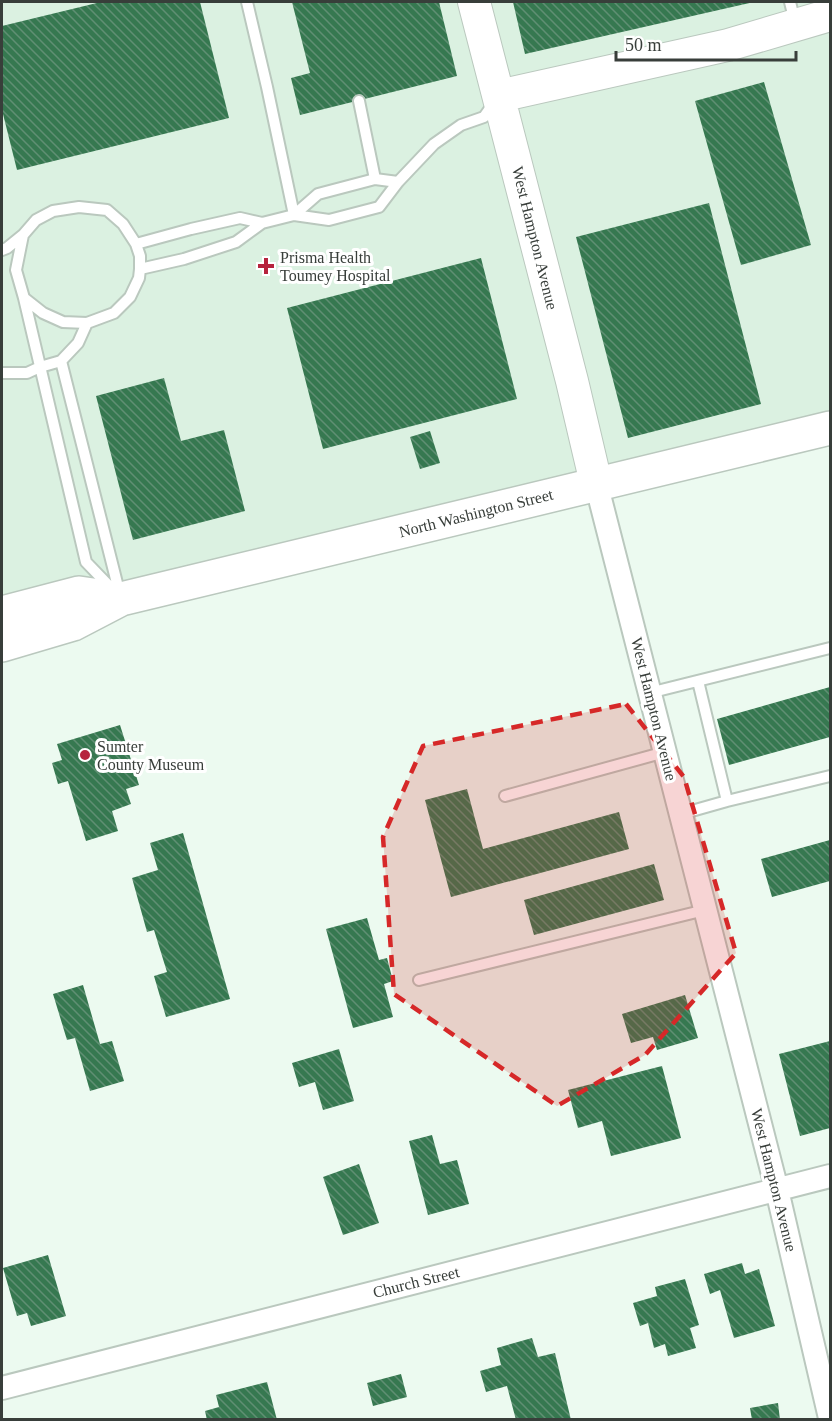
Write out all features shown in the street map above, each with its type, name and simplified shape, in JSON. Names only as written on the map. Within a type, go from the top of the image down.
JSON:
[{"type":"main road","name":"North Washington Street","points":[[2,645],[74,624],[121,598],[831,428]]},
{"type":"main road","name":"North Washington Street","points":[[2,613],[79,593],[121,598]]},
{"type":"street","name":"West Hampton Avenue","points":[[474,2],[777,1190],[831,1418]]},
{"type":"street","points":[[499,96],[728,45],[793,13],[831,15]]},
{"type":"street","name":"Church Street","points":[[2,1388],[831,1176]]},
{"type":"lane","points":[[247,2],[294,214]]},
{"type":"lane","points":[[294,214],[329,220],[379,207],[398,182],[434,144],[461,125],[484,117],[499,96]]},
{"type":"lane","points":[[358,101],[375,178]]},
{"type":"lane","points":[[140,269],[184,260],[236,242],[262,223],[294,214],[318,194],[375,178],[398,182]]},
{"type":"lane","points":[[2,250],[23,235],[36,220],[53,211],[79,207],[107,210],[123,224],[136,244],[140,256],[138,278],[130,297],[114,313],[87,323],[63,322],[43,313],[24,298]]},
{"type":"lane","points":[[136,244],[240,218],[262,223]]},
{"type":"lane","points":[[23,235],[16,270],[86,562],[121,598]]},
{"type":"lane","points":[[2,373],[27,373],[61,361],[78,343],[87,323]]},
{"type":"lane","points":[[61,361],[121,598]]},
{"type":"lane","points":[[650,693],[831,648]]},
{"type":"lane","points":[[698,681],[727,801]]},
{"type":"lane","points":[[505,796],[664,752]]},
{"type":"lane","points":[[681,814],[831,776]]},
{"type":"lane","points":[[419,980],[705,910]]},
{"type":"highlighted area","points":[[626,704],[684,777],[736,953],[645,1055],[557,1106],[394,994],[383,837],[423,746]]},
{"type":"shaded area","name":"Prisma Health Toumey Hospital","points":[[2,2],[830,2],[830,429],[2,632]]},
{"type":"building","points":[[101,2],[200,2],[229,118],[17,170],[2,110],[2,26]]},
{"type":"building","points":[[292,2],[439,2],[457,76],[300,115],[291,78],[310,73]]},
{"type":"building","points":[[513,2],[754,2],[525,54]]},
{"type":"building","points":[[764,82],[811,245],[741,265],[695,101]]},
{"type":"building","points":[[709,203],[761,404],[628,438],[576,237]]},
{"type":"building","points":[[481,258],[517,399],[323,449],[287,308]]},
{"type":"building","points":[[164,378],[181,441],[224,430],[245,511],[133,540],[96,396]]},
{"type":"building","points":[[430,431],[440,463],[420,469],[410,437]]},
{"type":"building","points":[[830,687],[830,737],[729,765],[717,719]]},
{"type":"building","points":[[120,725],[139,785],[126,789],[131,804],[112,811],[118,831],[86,841],[68,781],[58,784],[52,763],[62,760],[57,744]]},
{"type":"building","points":[[467,789],[483,849],[619,812],[629,849],[451,897],[425,800]]},
{"type":"building","points":[[183,833],[230,999],[166,1017],[154,976],[167,972],[154,930],[147,932],[132,878],[158,870],[150,843]]},
{"type":"building","points":[[830,840],[830,881],[772,897],[761,859]]},
{"type":"building","points":[[654,864],[664,900],[534,935],[524,900]]},
{"type":"building","points":[[367,918],[379,960],[387,958],[393,981],[384,984],[393,1017],[353,1028],[326,929]]},
{"type":"building","points":[[83,985],[100,1044],[112,1041],[124,1081],[90,1091],[75,1038],[67,1040],[53,994]]},
{"type":"building","points":[[685,995],[698,1038],[657,1050],[653,1037],[631,1043],[622,1014]]},
{"type":"building","points":[[830,1041],[830,1128],[800,1136],[779,1054]]},
{"type":"building","points":[[339,1049],[354,1101],[323,1110],[315,1082],[299,1087],[292,1063]]},
{"type":"building","points":[[662,1066],[681,1138],[611,1156],[602,1121],[578,1128],[568,1090]]},
{"type":"building","points":[[432,1135],[440,1164],[457,1160],[469,1204],[428,1215],[409,1141]]},
{"type":"building","points":[[359,1164],[379,1223],[343,1235],[323,1177]]},
{"type":"building","points":[[48,1255],[66,1316],[31,1326],[27,1313],[17,1316],[3,1268]]},
{"type":"building","points":[[742,1263],[745,1274],[759,1269],[775,1326],[734,1338],[720,1290],[710,1294],[704,1274]]},
{"type":"building","points":[[685,1279],[699,1325],[690,1328],[696,1348],[668,1356],[665,1344],[654,1348],[648,1323],[640,1326],[633,1303],[657,1296],[655,1287]]},
{"type":"building","points":[[532,1338],[538,1357],[555,1353],[571,1420],[516,1420],[507,1386],[486,1392],[480,1371],[501,1365],[497,1348]]},
{"type":"building","points":[[401,1374],[407,1397],[373,1406],[367,1383]]},
{"type":"building","points":[[267,1382],[277,1420],[207,1420],[205,1411],[219,1407],[216,1395]]},
{"type":"building","points":[[778,1403],[780,1420],[752,1420],[750,1408]]},
{"type":"place","name":"Prisma Health Toumey Hospital","points":[[266,266]]},
{"type":"place","name":"Sumter County Museum","points":[[85,755]]}]
